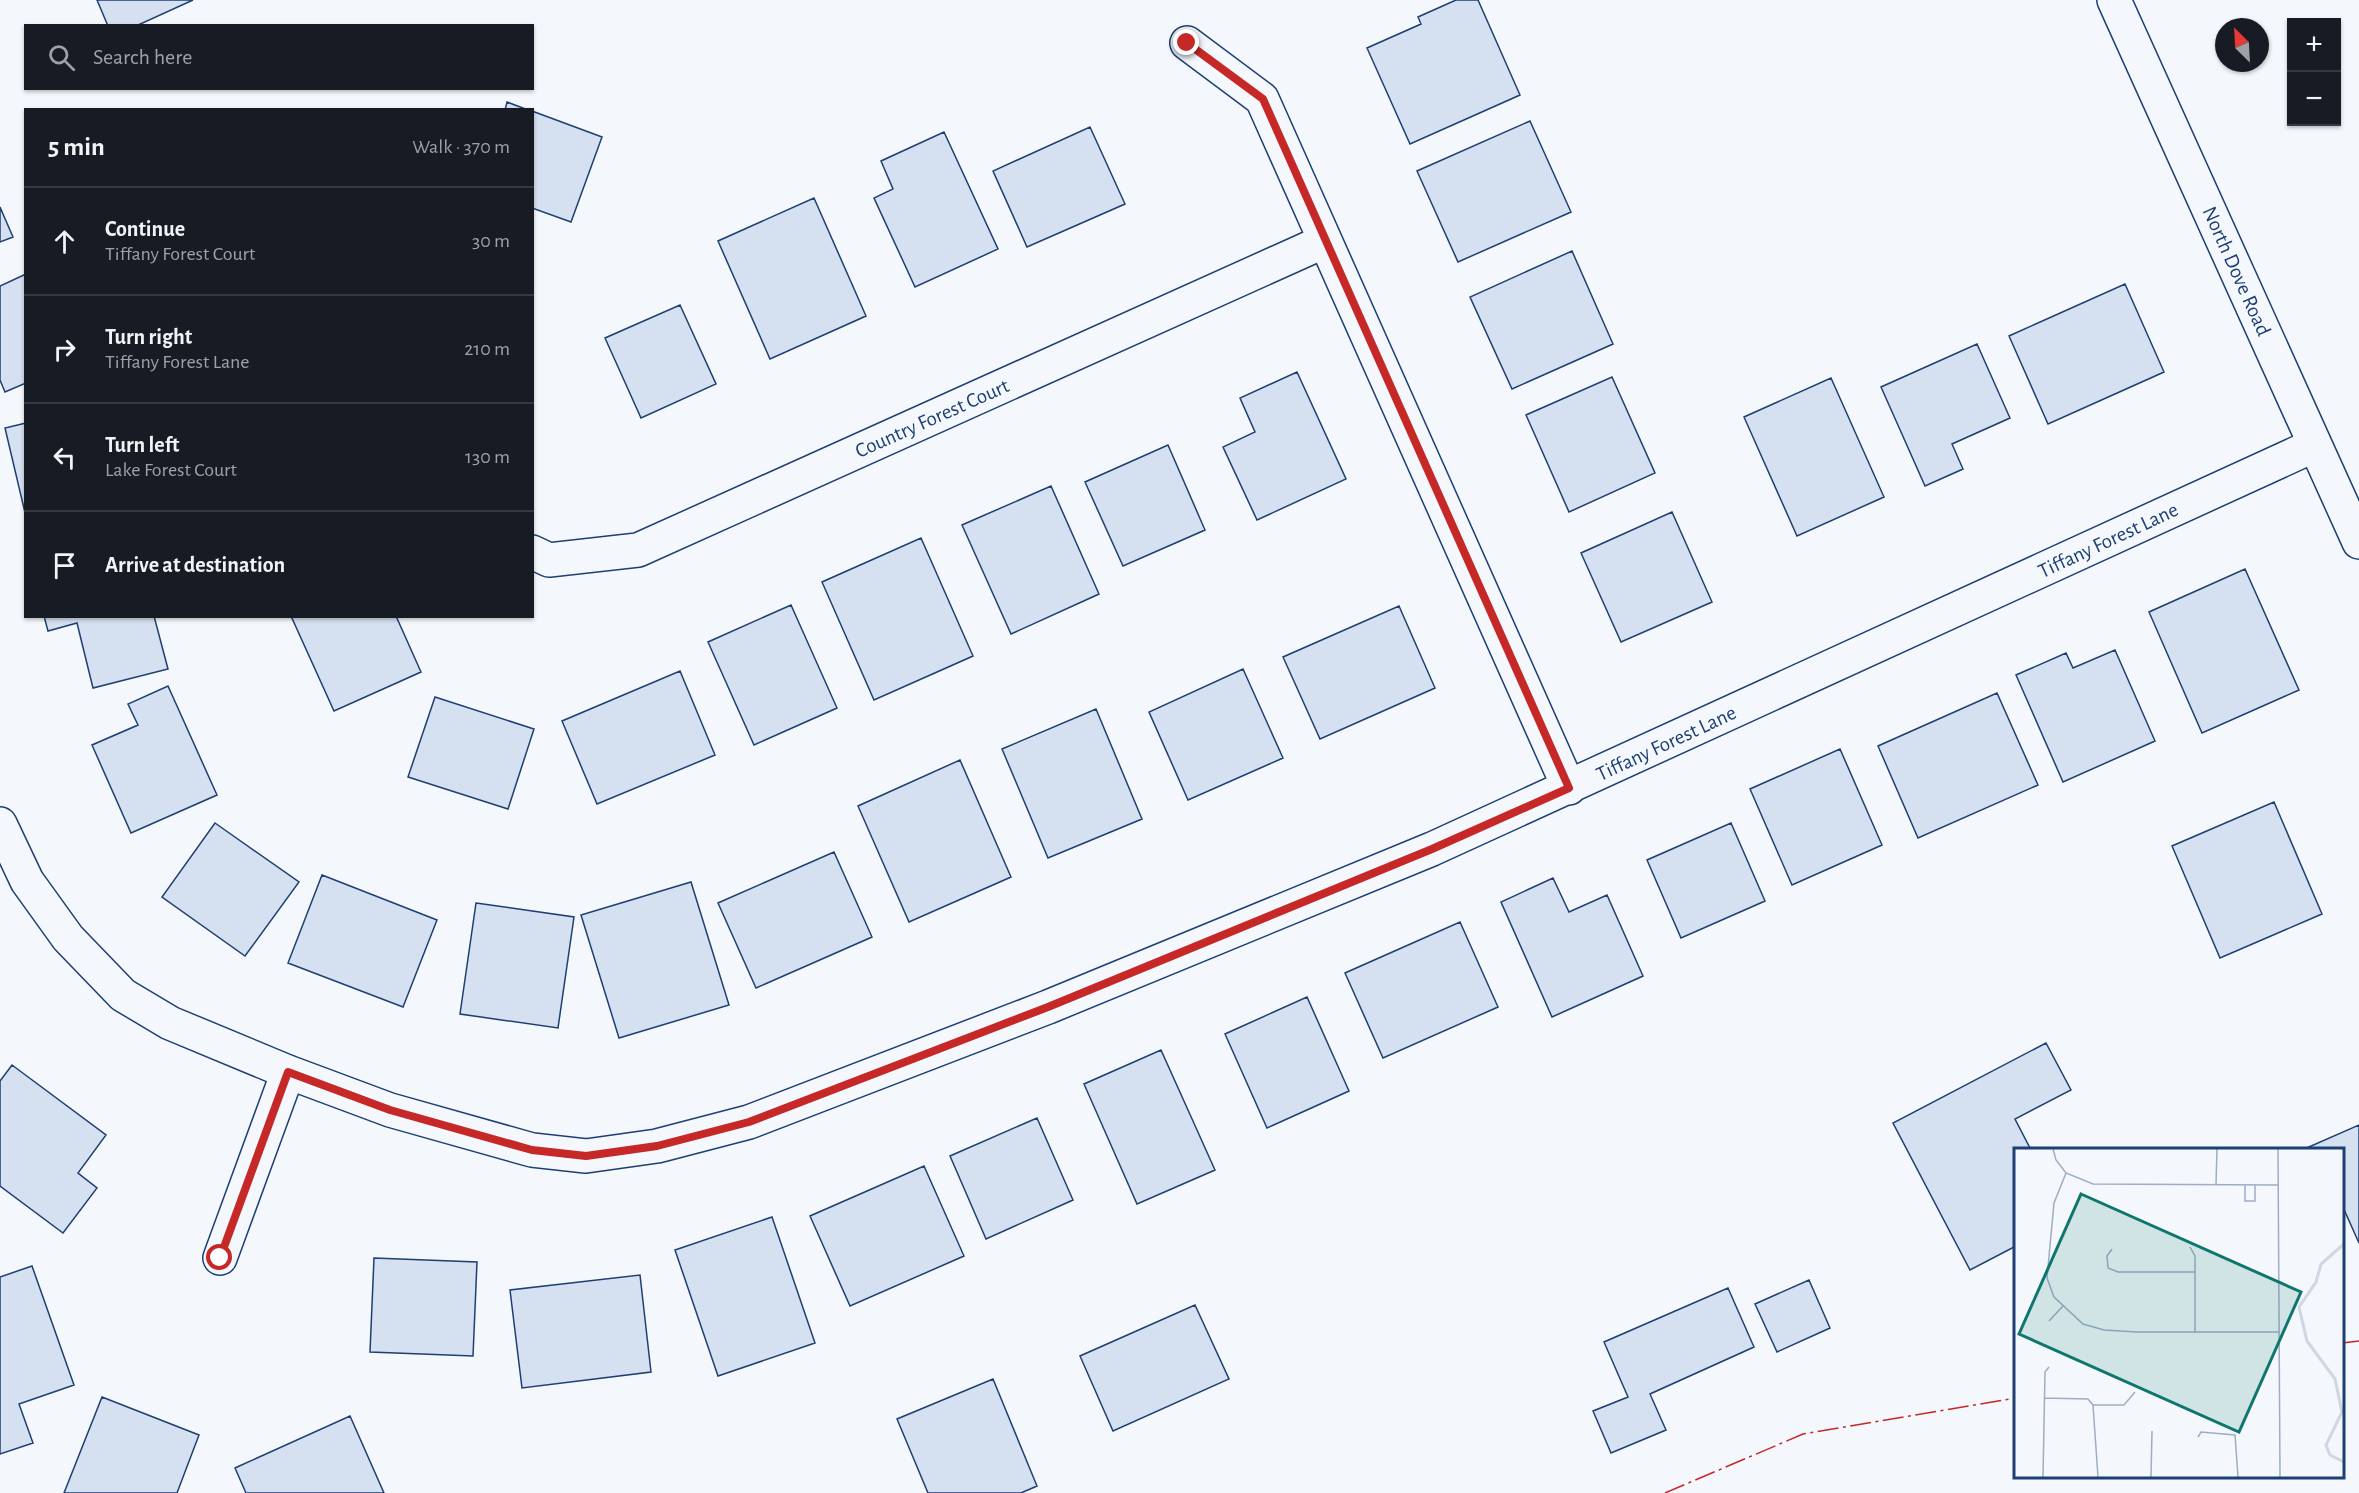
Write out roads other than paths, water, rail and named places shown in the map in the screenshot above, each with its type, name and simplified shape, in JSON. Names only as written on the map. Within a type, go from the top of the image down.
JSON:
[{"type":"street","name":"North Dove Road","points":[[2114,0],[2359,542]]},
{"type":"street","points":[[1187,43],[1263,99],[1569,788]]},
{"type":"street","name":"Country Forest Court","points":[[534,553],[549,560],[638,550],[1325,241]]},
{"type":"street","name":"Tiffany Forest Lane","points":[[0,824],[27,881],[68,938],[123,995],[170,1023],[288,1072],[390,1110],[532,1150],[586,1156],[657,1146],[749,1122],[1038,1011],[1432,849],[2315,445]]},
{"type":"street","points":[[220,1258],[288,1072]]}]
